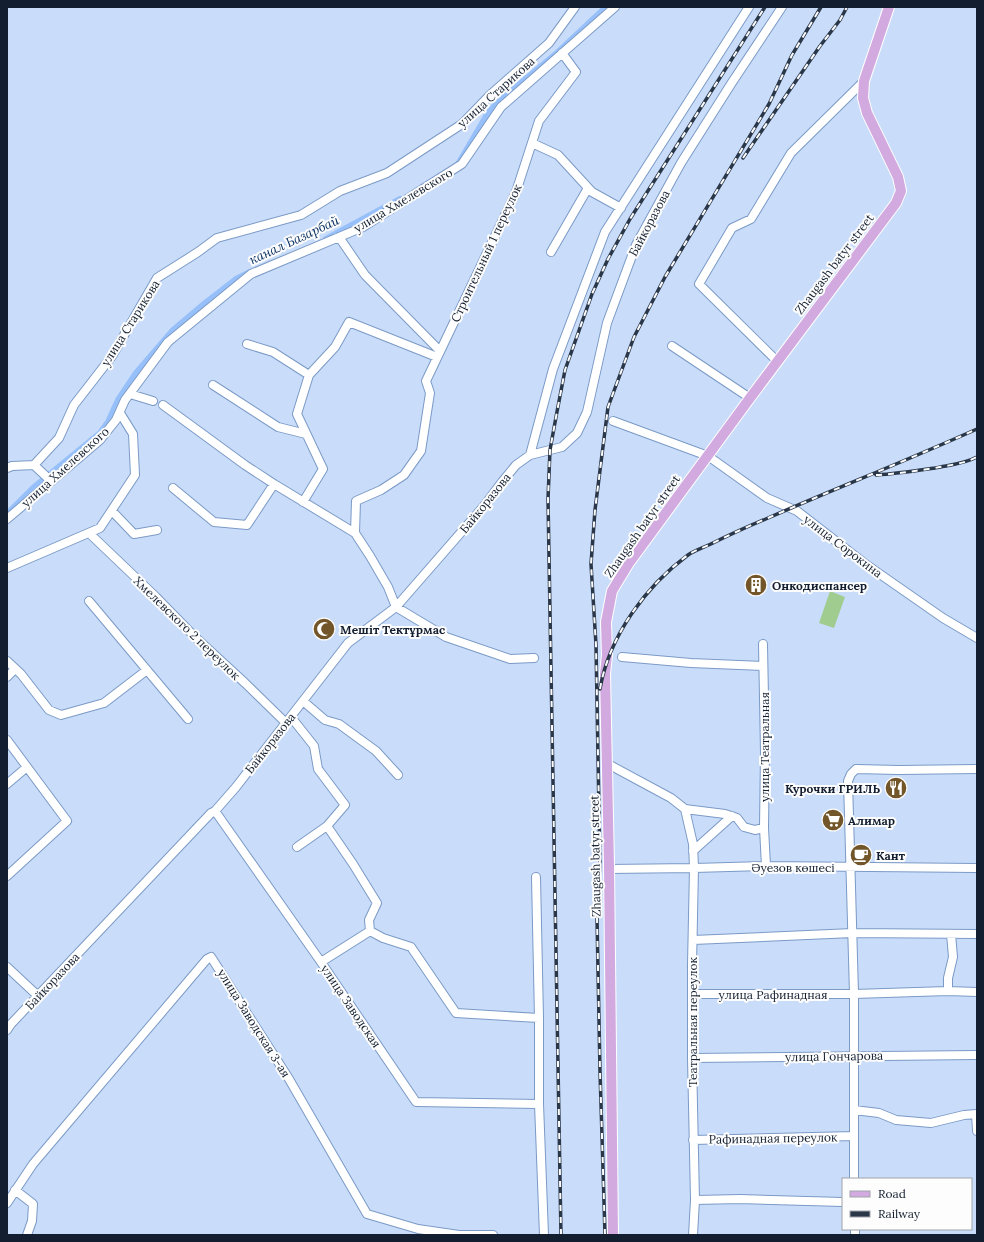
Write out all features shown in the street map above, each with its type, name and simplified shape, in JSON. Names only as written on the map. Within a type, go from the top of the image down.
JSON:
[{"type":"main road","name":"Zhaugash batyr street","points":[[613,1235],[605,674],[607,655],[606,622],[612,591],[629,564],[777,361],[896,203],[901,191],[898,177],[867,113],[863,98],[864,81],[889,7]]},
{"type":"street","name":"улица Старикова","points":[[35,466],[59,438],[74,404],[112,356],[157,278],[217,238],[301,215],[340,191],[387,173],[462,124],[490,95],[549,43],[575,7]]},
{"type":"street","name":"улица Хмелевского","points":[[7,519],[100,440],[116,420],[125,400],[168,342],[251,274],[364,227],[462,164],[501,107],[615,7]]},
{"type":"street","points":[[530,455],[553,369],[606,232],[749,7]]},
{"type":"street","name":"Байкоразова","points":[[7,1030],[211,813],[215,811],[348,643],[396,607],[484,506],[516,465],[530,455],[562,447],[577,433],[586,412],[607,323],[636,246],[681,163],[782,7]]},
{"type":"street","name":"Строительный 1 переулок","points":[[355,533],[356,502],[381,490],[404,475],[421,452],[430,393],[426,381],[516,192],[539,120],[576,72],[562,53]]},
{"type":"street","points":[[777,361],[699,284],[732,228],[750,219],[791,153],[864,81]]},
{"type":"street","points":[[532,142],[558,155],[592,192],[621,208]]},
{"type":"street","points":[[551,252],[588,188]]},
{"type":"street","points":[[340,237],[365,275],[439,354]]},
{"type":"street","points":[[303,502],[323,468],[297,414],[309,375],[335,347],[349,322],[439,354]]},
{"type":"street","points":[[247,344],[273,352],[309,375]]},
{"type":"street","points":[[672,346],[750,398]]},
{"type":"street","points":[[213,385],[278,427],[306,434]]},
{"type":"street","points":[[130,394],[153,401]]},
{"type":"street","points":[[163,405],[245,465],[355,533],[388,588],[396,607],[446,637],[510,659],[534,658]]},
{"type":"street","points":[[7,568],[100,528],[135,475],[133,434],[120,412]]},
{"type":"street","name":"улица Сорокина","points":[[613,421],[708,456],[767,498],[797,511],[864,563],[943,618],[977,638]]},
{"type":"street","points":[[7,468],[12,466],[35,466],[51,481]]},
{"type":"street","points":[[173,488],[214,522],[247,525],[274,484]]},
{"type":"street","points":[[112,511],[134,534],[157,530]]},
{"type":"street","name":"Хмелевского 2 переулок","points":[[89,533],[156,597],[195,637],[288,720],[314,746],[318,768],[345,805],[326,826]]},
{"type":"street","points":[[89,601],[188,719]]},
{"type":"street","name":"улица Театральная","points":[[763,644],[765,753],[764,828],[766,866]]},
{"type":"street","points":[[622,657],[691,663],[763,666]]},
{"type":"street","points":[[7,661],[21,674],[49,710],[61,715],[104,703],[147,670]]},
{"type":"street","points":[[7,677],[15,669]]},
{"type":"street","points":[[303,701],[325,720],[339,724],[376,751],[398,775]]},
{"type":"street","points":[[7,740],[67,822],[7,876]]},
{"type":"street","points":[[606,763],[671,798],[685,809],[725,814],[737,818],[744,827],[755,830],[764,828]]},
{"type":"street","points":[[7,784],[27,767]]},
{"type":"street","points":[[854,1178],[854,994],[848,781],[851,774],[856,769],[977,769]]},
{"type":"street","name":"Театральная переулок","points":[[685,809],[693,844],[694,868],[692,940],[692,1058],[695,1200],[693,1235]]},
{"type":"street","name":"улица Заводская","points":[[215,811],[321,962],[416,1102],[538,1104]]},
{"type":"street","points":[[693,851],[732,816]]},
{"type":"street","points":[[297,847],[326,826],[353,864],[377,903],[369,920],[370,931]]},
{"type":"street","name":"Әуезов көшесі","points":[[608,869],[766,866],[977,868]]},
{"type":"street","points":[[536,877],[539,1018],[538,1104],[544,1235]]},
{"type":"street","points":[[321,962],[370,931]]},
{"type":"street","points":[[370,931],[383,938],[411,947],[456,1013],[539,1018]]},
{"type":"street","points":[[692,940],[853,933],[977,934]]},
{"type":"street","points":[[948,991],[948,978],[953,958],[951,934]]},
{"type":"street","name":"улица Заводская 3-ая","points":[[7,1202],[38,1158],[207,959],[211,957],[289,1079],[367,1214],[418,1229],[460,1234],[493,1235]]},
{"type":"street","points":[[7,967],[38,996]]},
{"type":"street","name":"улица Рафинадная","points":[[692,994],[854,994],[948,991],[977,992]]},
{"type":"street","name":"улица Гончарова","points":[[692,1058],[977,1055]]},
{"type":"street","points":[[854,1110],[879,1113],[896,1120],[931,1123],[964,1115],[976,1114],[977,1131]]},
{"type":"street","name":"Рафинадная переулок","points":[[693,1140],[854,1136]]},
{"type":"street","points":[[15,1190],[33,1204],[32,1221],[27,1235]]},
{"type":"street","points":[[695,1200],[740,1199],[842,1202]]},
{"type":"green space","points":[[830,591],[845,597],[834,628],[819,623]]},
{"type":"waterway","name":"канал Базарбай","points":[[457,166],[488,113],[498,102],[558,52],[606,7]]},
{"type":"waterway","name":"канал Базарбай","points":[[326,239],[400,199]]},
{"type":"waterway","name":"канал Базарбай","points":[[7,514],[34,487],[100,433],[108,422],[118,400],[136,373],[173,330],[236,279],[250,272]]},
{"type":"railway","points":[[561,1235],[548,499],[550,450],[565,370],[592,294],[608,259],[630,219],[765,7]]},
{"type":"railway","points":[[605,1235],[597,918],[600,868],[596,645],[591,564],[595,510],[608,407],[634,337],[665,277],[769,104],[792,55],[821,7]]},
{"type":"railway","points":[[743,158],[820,46],[840,20],[847,7]]},
{"type":"railway","points":[[600,689],[612,650],[621,631],[632,614],[644,597],[658,582],[688,555],[733,533],[977,429]]},
{"type":"railway","points":[[876,475],[935,468],[962,463],[977,457]]},
{"type":"place","name":"Онкодиспансер","points":[[756,585]]},
{"type":"place","name":"Мешіт Тектұрмас","points":[[324,629]]},
{"type":"place","name":"Курочки ГРИЛЬ","points":[[896,788]]},
{"type":"place","name":"Алимар","points":[[833,820]]},
{"type":"place","name":"Кант","points":[[861,855]]}]
